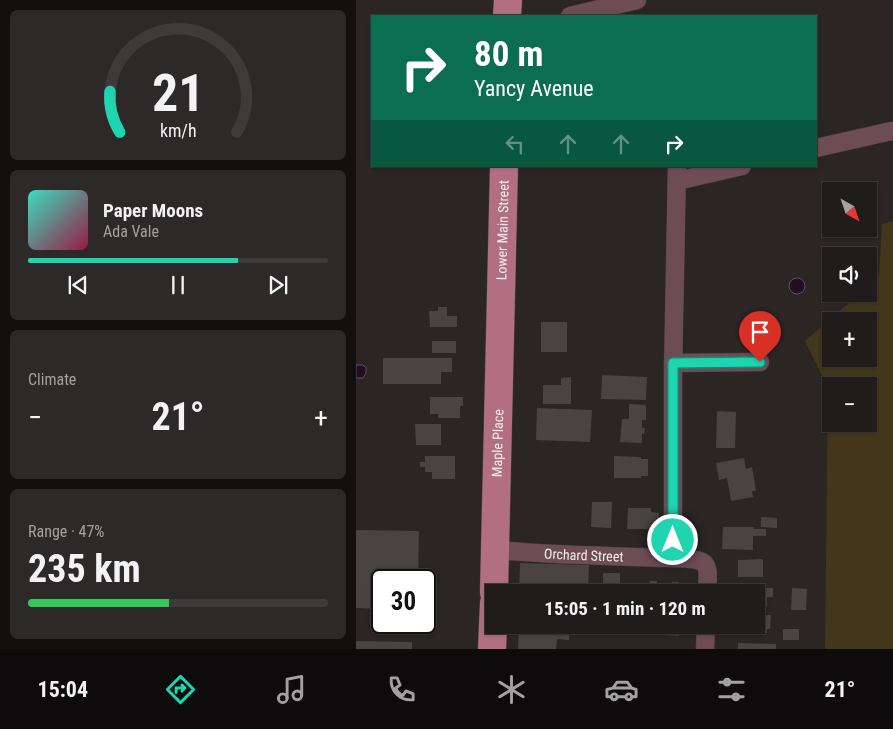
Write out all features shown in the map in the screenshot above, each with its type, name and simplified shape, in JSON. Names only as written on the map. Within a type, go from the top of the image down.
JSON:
[{"type":"main road","points":[[507,15],[508,0]]},
{"type":"main road","name":"Lower Main Street","points":[[501,294],[504,167]]},
{"type":"main road","name":"Maple Place","points":[[494,584],[501,294]]},
{"type":"main road","points":[[492,649],[493,634]]},
{"type":"street","points":[[574,15],[637,0]]},
{"type":"street","points":[[817,148],[893,132]]},
{"type":"street","points":[[673,558],[673,363],[677,174],[734,167]]},
{"type":"street","points":[[673,363],[760,362]]},
{"type":"street","name":"Orchard Street","points":[[495,550],[700,560],[704,562],[707,569],[707,584]]},
{"type":"street","points":[[706,634],[706,649]]},
{"type":"shaded area","points":[[893,221],[893,649],[825,649],[827,432],[877,432],[877,377],[823,377],[805,341],[822,326],[822,367],[877,367],[877,312],[838,312],[850,302],[877,302],[877,277],[879,275],[882,224]]},
{"type":"shaded area","points":[[794,278],[800,278],[805,283],[803,292],[794,294],[789,289],[789,283]]},
{"type":"shaded area","points":[[356,365],[363,365],[366,368],[363,378],[356,378]]},
{"type":"building","points":[[438,307],[447,307],[447,316],[457,316],[457,327],[430,327],[429,311],[438,311]]},
{"type":"building","points":[[541,322],[567,322],[567,352],[541,352]]},
{"type":"building","points":[[432,341],[456,341],[456,353],[432,353]]},
{"type":"building","points":[[383,358],[452,358],[452,372],[441,372],[441,384],[383,384]]},
{"type":"building","points":[[602,375],[647,377],[646,400],[601,399]]},
{"type":"building","points":[[571,377],[571,404],[543,404],[543,385],[561,385],[561,378]]},
{"type":"building","points":[[430,397],[463,397],[463,406],[460,406],[460,418],[438,418],[438,414],[430,414]]},
{"type":"building","points":[[629,404],[646,405],[646,420],[642,420],[642,428],[645,428],[644,434],[642,434],[642,443],[620,442],[622,419],[629,419]]},
{"type":"building","points":[[537,408],[592,410],[590,442],[536,440]]},
{"type":"building","points":[[717,411],[736,412],[735,448],[716,448]]},
{"type":"building","points":[[415,424],[441,424],[441,445],[416,445]]},
{"type":"building","points":[[425,456],[455,456],[455,479],[432,479],[432,472],[425,472],[425,467],[420,467],[420,462],[425,462]]},
{"type":"building","points":[[614,456],[648,459],[648,476],[641,476],[641,478],[614,478]]},
{"type":"building","points":[[744,458],[746,469],[752,467],[756,491],[752,491],[753,497],[731,501],[727,478],[719,480],[716,463]]},
{"type":"building","points":[[592,502],[612,502],[611,528],[591,527]]},
{"type":"building","points":[[628,508],[651,508],[651,512],[659,513],[659,529],[627,529]]},
{"type":"building","points":[[761,517],[777,518],[777,528],[761,527]]},
{"type":"building","points":[[723,527],[766,529],[766,536],[753,536],[753,550],[722,549]]},
{"type":"building","points":[[356,530],[419,531],[418,569],[371,569],[371,609],[356,608]]},
{"type":"building","points":[[763,559],[763,577],[738,577],[738,560]]},
{"type":"building","points":[[520,563],[589,565],[588,584],[519,584]]},
{"type":"building","points":[[603,573],[620,573],[620,584],[603,584]]},
{"type":"building","points":[[650,581],[657,581],[657,584],[649,584]]},
{"type":"building","points":[[765,588],[773,588],[773,597],[767,597],[767,606],[765,606]]},
{"type":"building","points":[[792,588],[807,589],[806,610],[791,610]]},
{"type":"building","points":[[765,615],[771,615],[770,629],[767,629],[767,633],[765,633]]},
{"type":"building","points":[[783,629],[799,629],[799,640],[783,640]]},
{"type":"building","points":[[519,634],[569,634],[569,640],[557,639],[556,649],[518,649]]},
{"type":"building","points":[[662,634],[679,634],[679,636]]},
{"type":"building","points":[[356,641],[412,642],[412,649],[356,649]]},
{"type":"building","points":[[738,643],[776,644],[776,649],[738,649]]},
{"type":"route","points":[[673,540],[673,363],[760,362]]}]
